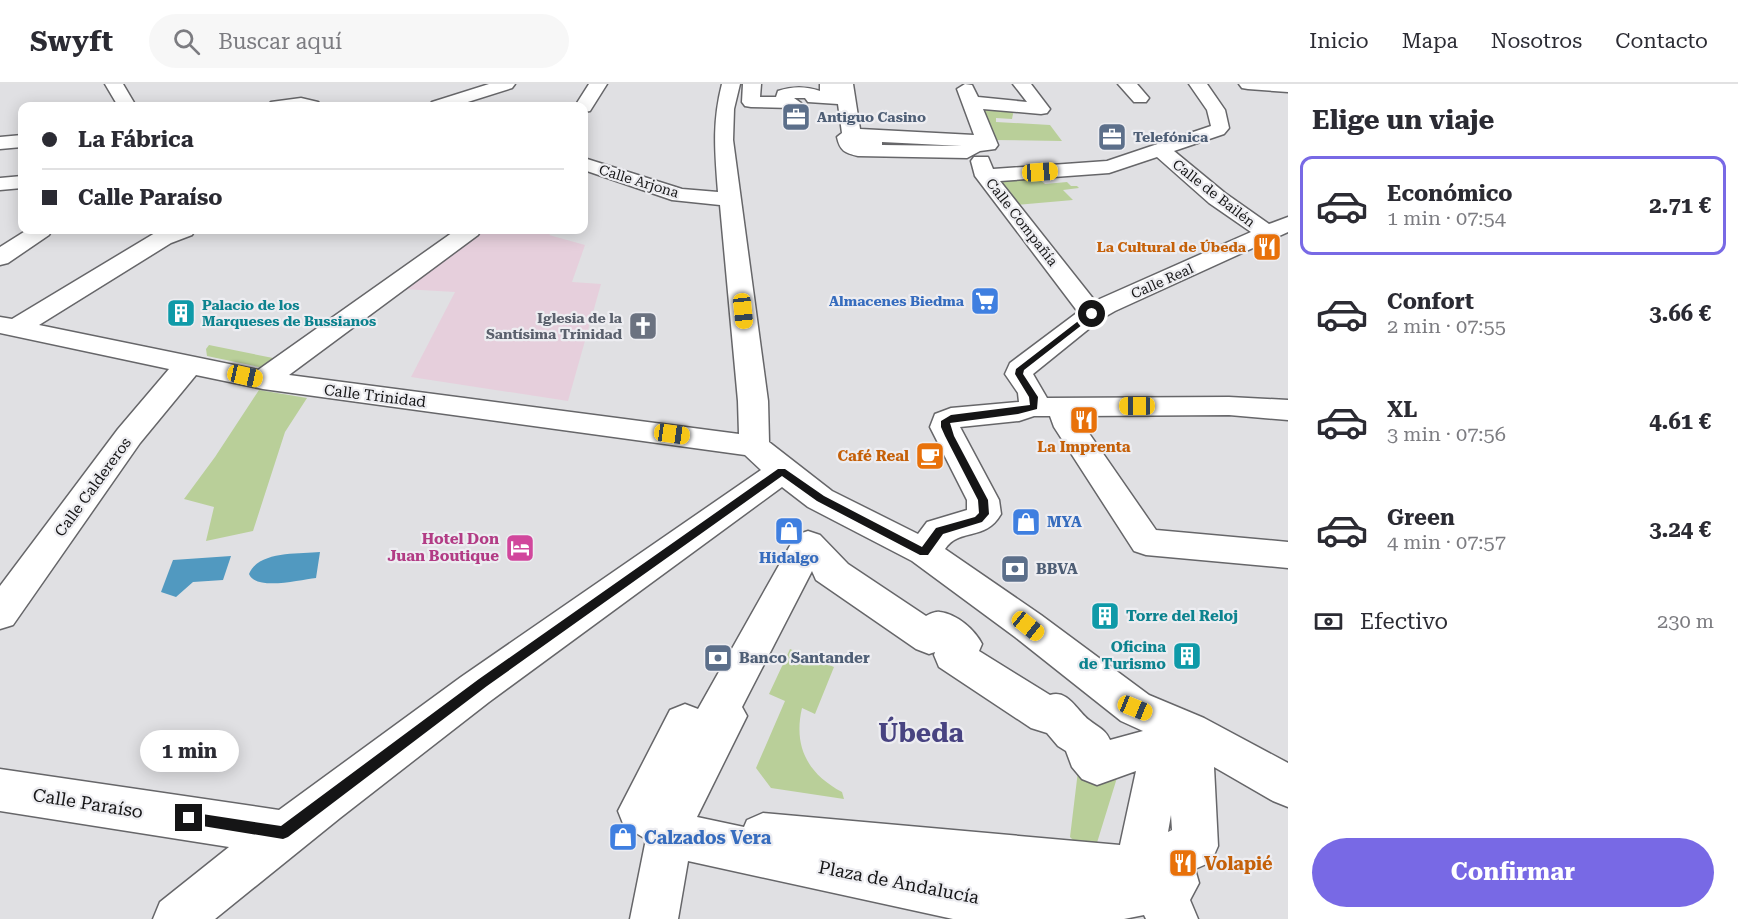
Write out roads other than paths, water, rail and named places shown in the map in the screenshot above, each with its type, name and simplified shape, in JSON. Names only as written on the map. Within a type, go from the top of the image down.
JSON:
[{"type":"street","points":[[114,84],[125,102]]},
{"type":"street","points":[[450,102],[506,84]]},
{"type":"street","points":[[587,102],[598,84]]},
{"type":"street","points":[[778,84],[749,86],[725,110],[723,140],[753,401],[768,459],[820,499],[924,552],[1028,626],[1175,740],[1288,786]]},
{"type":"street","points":[[974,147],[988,146],[968,95],[1041,109],[1022,84]]},
{"type":"street","points":[[1127,84],[1140,98]]},
{"type":"street","points":[[986,176],[1109,167],[1161,151],[1220,128],[1221,122],[1211,101],[1198,84]]},
{"type":"street","points":[[1248,84],[1288,87]]},
{"type":"street","points":[[749,86],[751,102],[792,103],[785,100],[784,95],[791,92],[804,92],[814,95],[814,98],[839,99],[836,92],[829,92],[836,86],[852,136],[981,141],[974,147]]},
{"type":"street","points":[[0,143],[18,141]]},
{"type":"street","name":"Calle Compañía","points":[[974,147],[986,176],[1092,314]]},
{"type":"street","name":"Calle de Bailén","points":[[1161,151],[1217,198],[1278,229]]},
{"type":"street","name":"Calle Arjona","points":[[588,165],[680,195],[731,199]]},
{"type":"street","points":[[0,184],[18,182]]},
{"type":"street","name":"Calle Real","points":[[1048,407],[1034,397],[1019,374],[1020,369],[1092,314],[1278,229]]},
{"type":"street","points":[[0,258],[35,234]]},
{"type":"street","points":[[8,326],[173,234]]},
{"type":"street","points":[[263,380],[464,234]]},
{"type":"street","name":"Calle Trinidad","points":[[8,326],[263,380],[768,459]]},
{"type":"street","name":"Calle Caldereros","points":[[0,614],[129,436],[176,378],[191,364]]},
{"type":"street","points":[[924,552],[939,531],[978,520],[984,514],[983,500],[945,427],[946,421],[951,418],[1048,407],[1229,406],[1288,410]]},
{"type":"street","points":[[1048,407],[1069,427],[1146,542],[1288,555]]},
{"type":"street","points":[[177,919],[283,833],[483,683],[768,459]]},
{"type":"street","name":"Plaza de Andalucía","points":[[819,534],[832,568],[829,570],[929,638],[938,627],[963,644],[953,655],[1046,715],[1055,712],[1073,733],[1090,743],[1087,753],[1097,765],[1140,749],[1175,740],[1156,891],[1114,869],[719,832],[640,811],[685,723],[707,734],[808,544],[819,534]]},
{"type":"street","name":"Calle Paraíso","points":[[0,790],[283,833]]},
{"type":"street","points":[[654,919],[674,819]]},
{"type":"water","points":[[320,552],[316,578],[269,583],[253,579],[249,574],[261,561],[270,557]]},
{"type":"water","points":[[231,556],[223,580],[193,582],[176,597],[161,592],[173,560]]},
{"type":"place","name":"Antiguo Casino","points":[[796,117]]},
{"type":"place","name":"Telefónica","points":[[1112,137]]},
{"type":"place","name":"La Cultural de Úbeda","points":[[1267,247]]},
{"type":"place","name":"Almacenes Biedma","points":[[985,301]]},
{"type":"place","name":"Palacio de los Marqueses de Bussianos","points":[[181,313]]},
{"type":"place","name":"Iglesia de la Santísima Trinidad","points":[[643,326]]},
{"type":"place","name":"La Imprenta","points":[[1084,420]]},
{"type":"place","name":"Café Real","points":[[930,456]]},
{"type":"place","name":"MYA","points":[[1026,522]]},
{"type":"place","name":"Hidalgo","points":[[789,531]]},
{"type":"place","name":"Hotel Don Juan Boutique","points":[[520,548]]},
{"type":"place","name":"BBVA","points":[[1015,569]]},
{"type":"place","name":"Torre del Reloj","points":[[1105,616]]},
{"type":"place","name":"Oficina de Turismo","points":[[1187,656]]},
{"type":"place","name":"Banco Santander","points":[[718,658]]},
{"type":"place","name":"Calzados Vera","points":[[623,837]]},
{"type":"place","name":"Volapié","points":[[1183,863]]},
{"type":"district","name":"Úbeda","points":[[921,733]]}]
